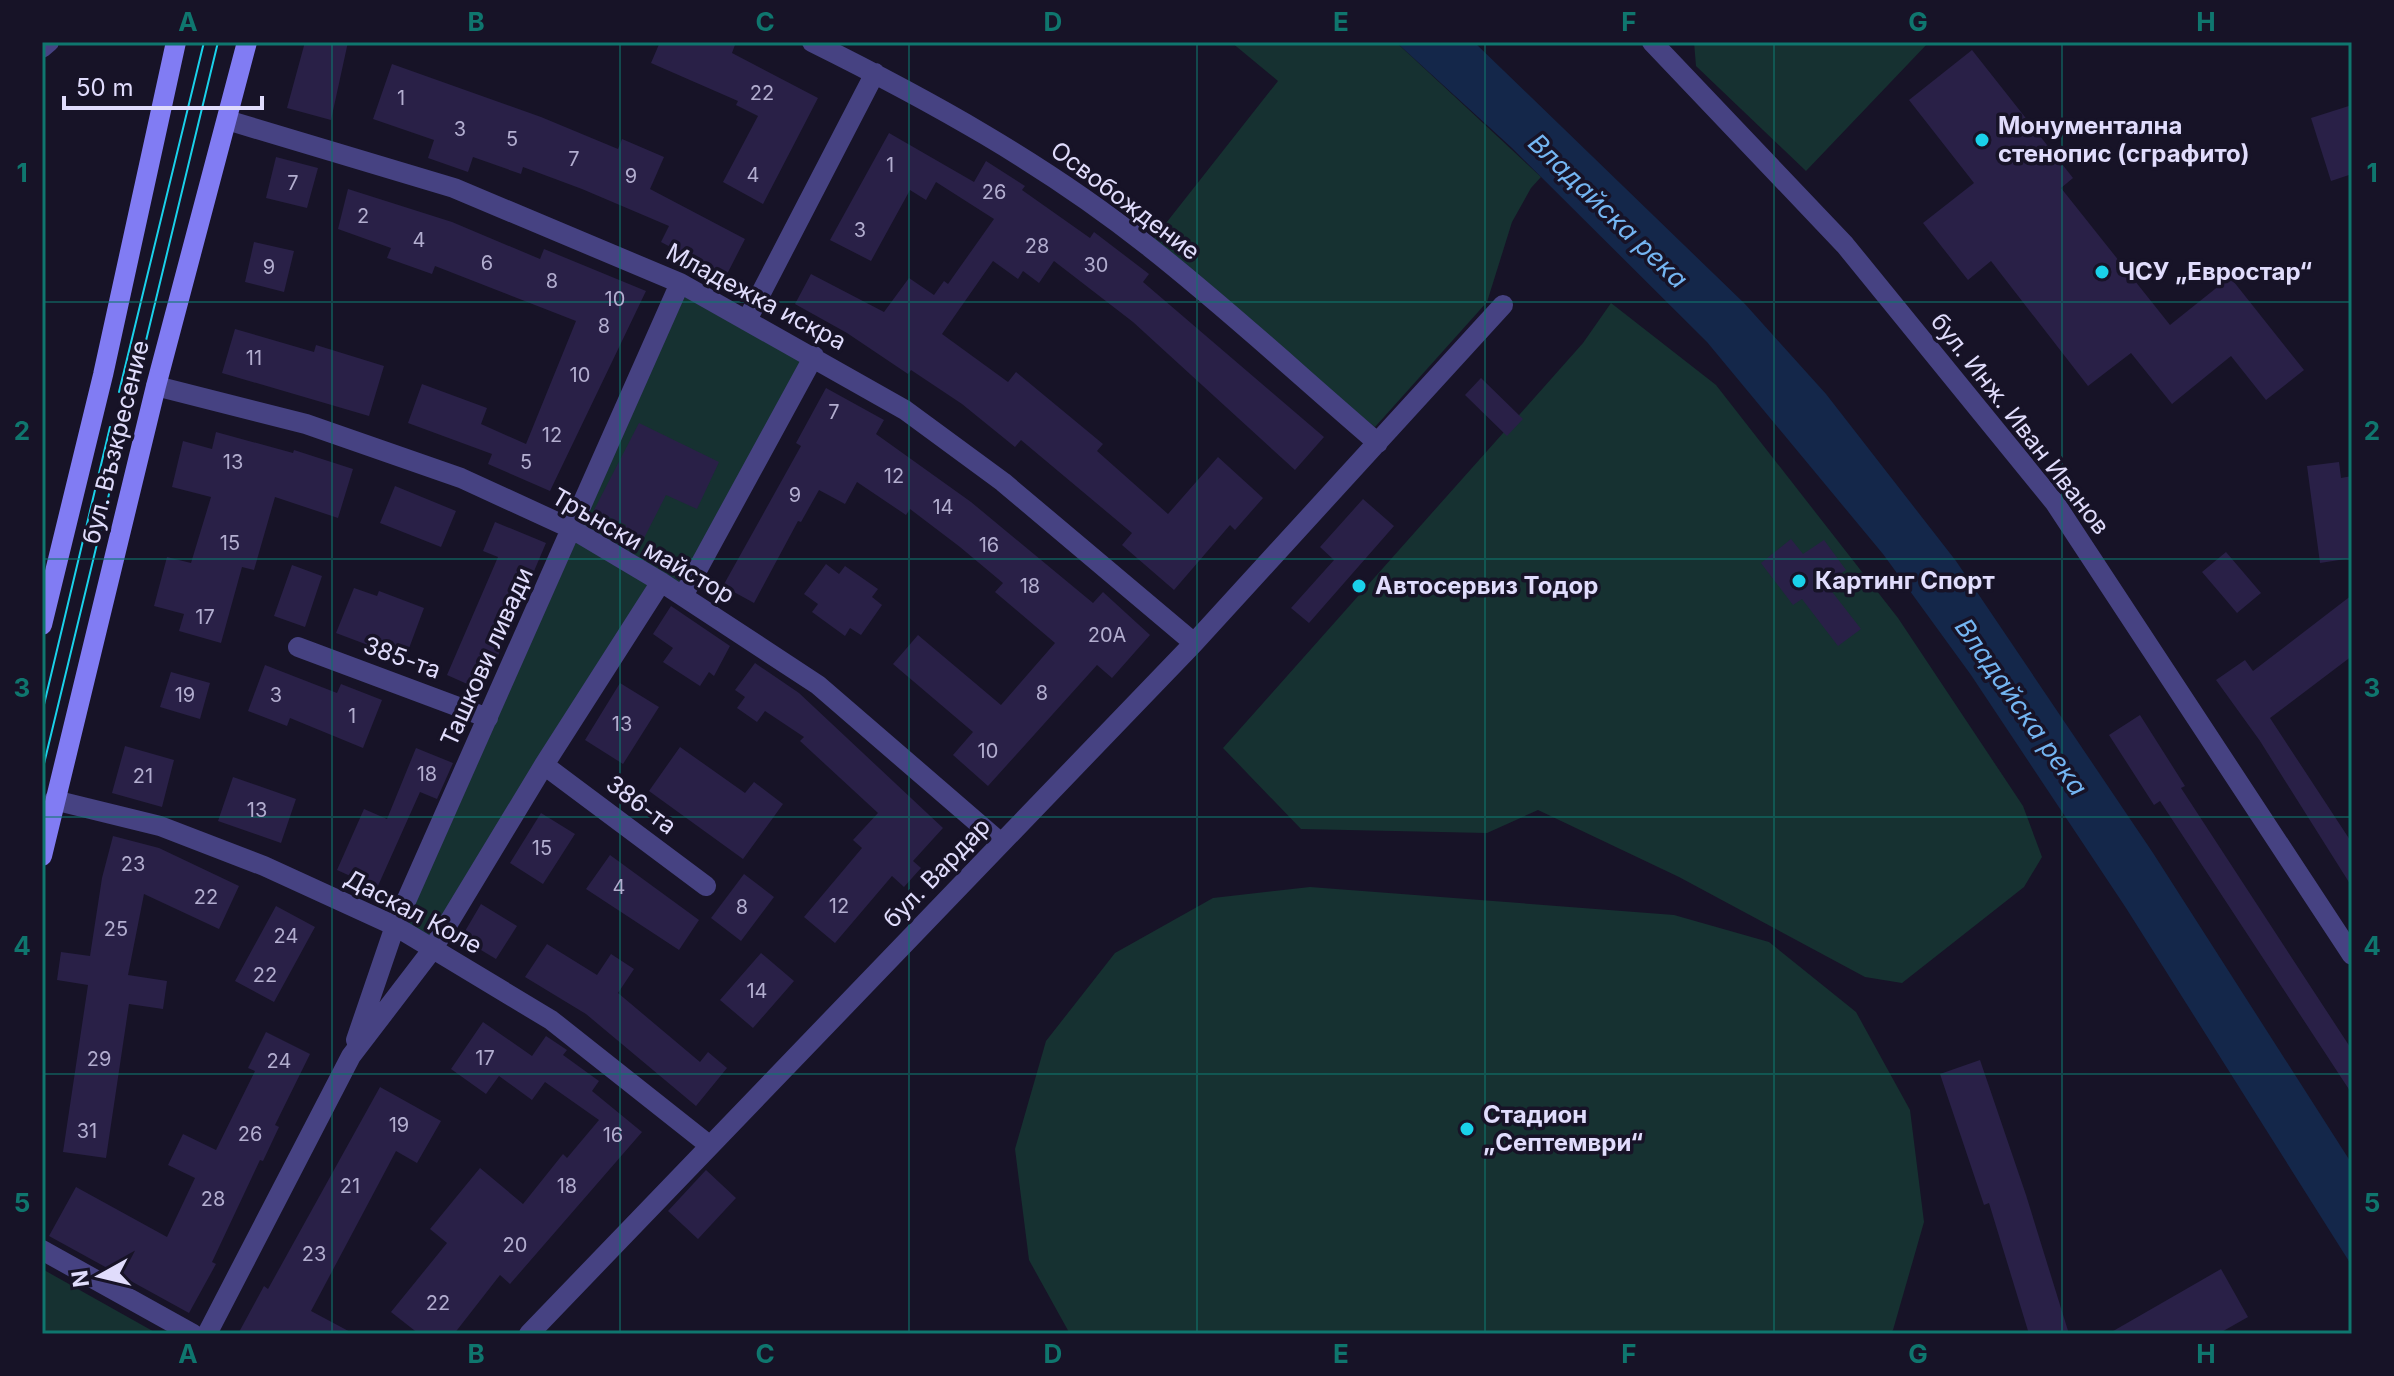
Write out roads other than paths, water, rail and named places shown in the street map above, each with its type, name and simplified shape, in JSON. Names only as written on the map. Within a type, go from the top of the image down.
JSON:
[{"type":"main road","name":"бул. Възкресение","points":[[42,625],[103,375],[176,42]]},
{"type":"main road","name":"бул. Възкресение","points":[[42,856],[156,386],[247,42]]},
{"type":"street","points":[[42,48],[49,42]]},
{"type":"street","name":"Освобождение","points":[[812,42],[875,73],[1012,151],[1148,246],[1378,443]]},
{"type":"street","name":"бул. Инж. Иван Иванов","points":[[1659,44],[1845,245],[2055,503],[2352,955]]},
{"type":"street","points":[[747,320],[875,73]]},
{"type":"street","name":"Младежка искра","points":[[227,120],[454,188],[680,283],[905,410],[1003,482],[1194,643]]},
{"type":"street","name":"Ташкови ливади","points":[[207,1334],[351,1056],[395,926],[680,283]]},
{"type":"street","name":"бул. Вардар","points":[[529,1334],[1194,643],[1503,305]]},
{"type":"street","points":[[683,596],[814,356]]},
{"type":"street","name":"Трънски майстор","points":[[156,386],[306,424],[461,478],[572,529],[661,582],[818,685],[1001,843]]},
{"type":"street","name":"Ташкови ливади","points":[[351,1056],[432,950],[544,765],[661,582]]},
{"type":"street","name":"385-та","points":[[298,647],[488,718]]},
{"type":"street","name":"386-та","points":[[544,765],[706,886]]},
{"type":"street","name":"Даскал Коле","points":[[54,800],[160,826],[264,866],[395,926],[551,1020],[709,1145]]},
{"type":"street","points":[[42,1250],[193,1334]]},
{"type":"water","name":"Владайска река","points":[[1396,42],[1474,42],[1745,304],[1826,394],[1956,561],[2153,853],[2352,1164],[2352,1266],[2126,908],[1971,675],[1883,554],[1707,342],[1512,148]]},
{"type":"tram line","points":[[119,392],[204,42]]},
{"type":"tram line","points":[[42,772],[218,42]]},
{"type":"tram line","points":[[42,713],[110,427]]},
{"type":"place","name":"Монументална стенопис (сграфито)","points":[[1982,140]]},
{"type":"place","name":"ЧСУ „Евростар“","points":[[2102,272]]},
{"type":"place","name":"Картинг Спорт","points":[[1799,581]]},
{"type":"place","name":"Автосервиз Тодор","points":[[1359,586]]},
{"type":"place","name":"Стадион „Септември“","points":[[1467,1129]]}]
